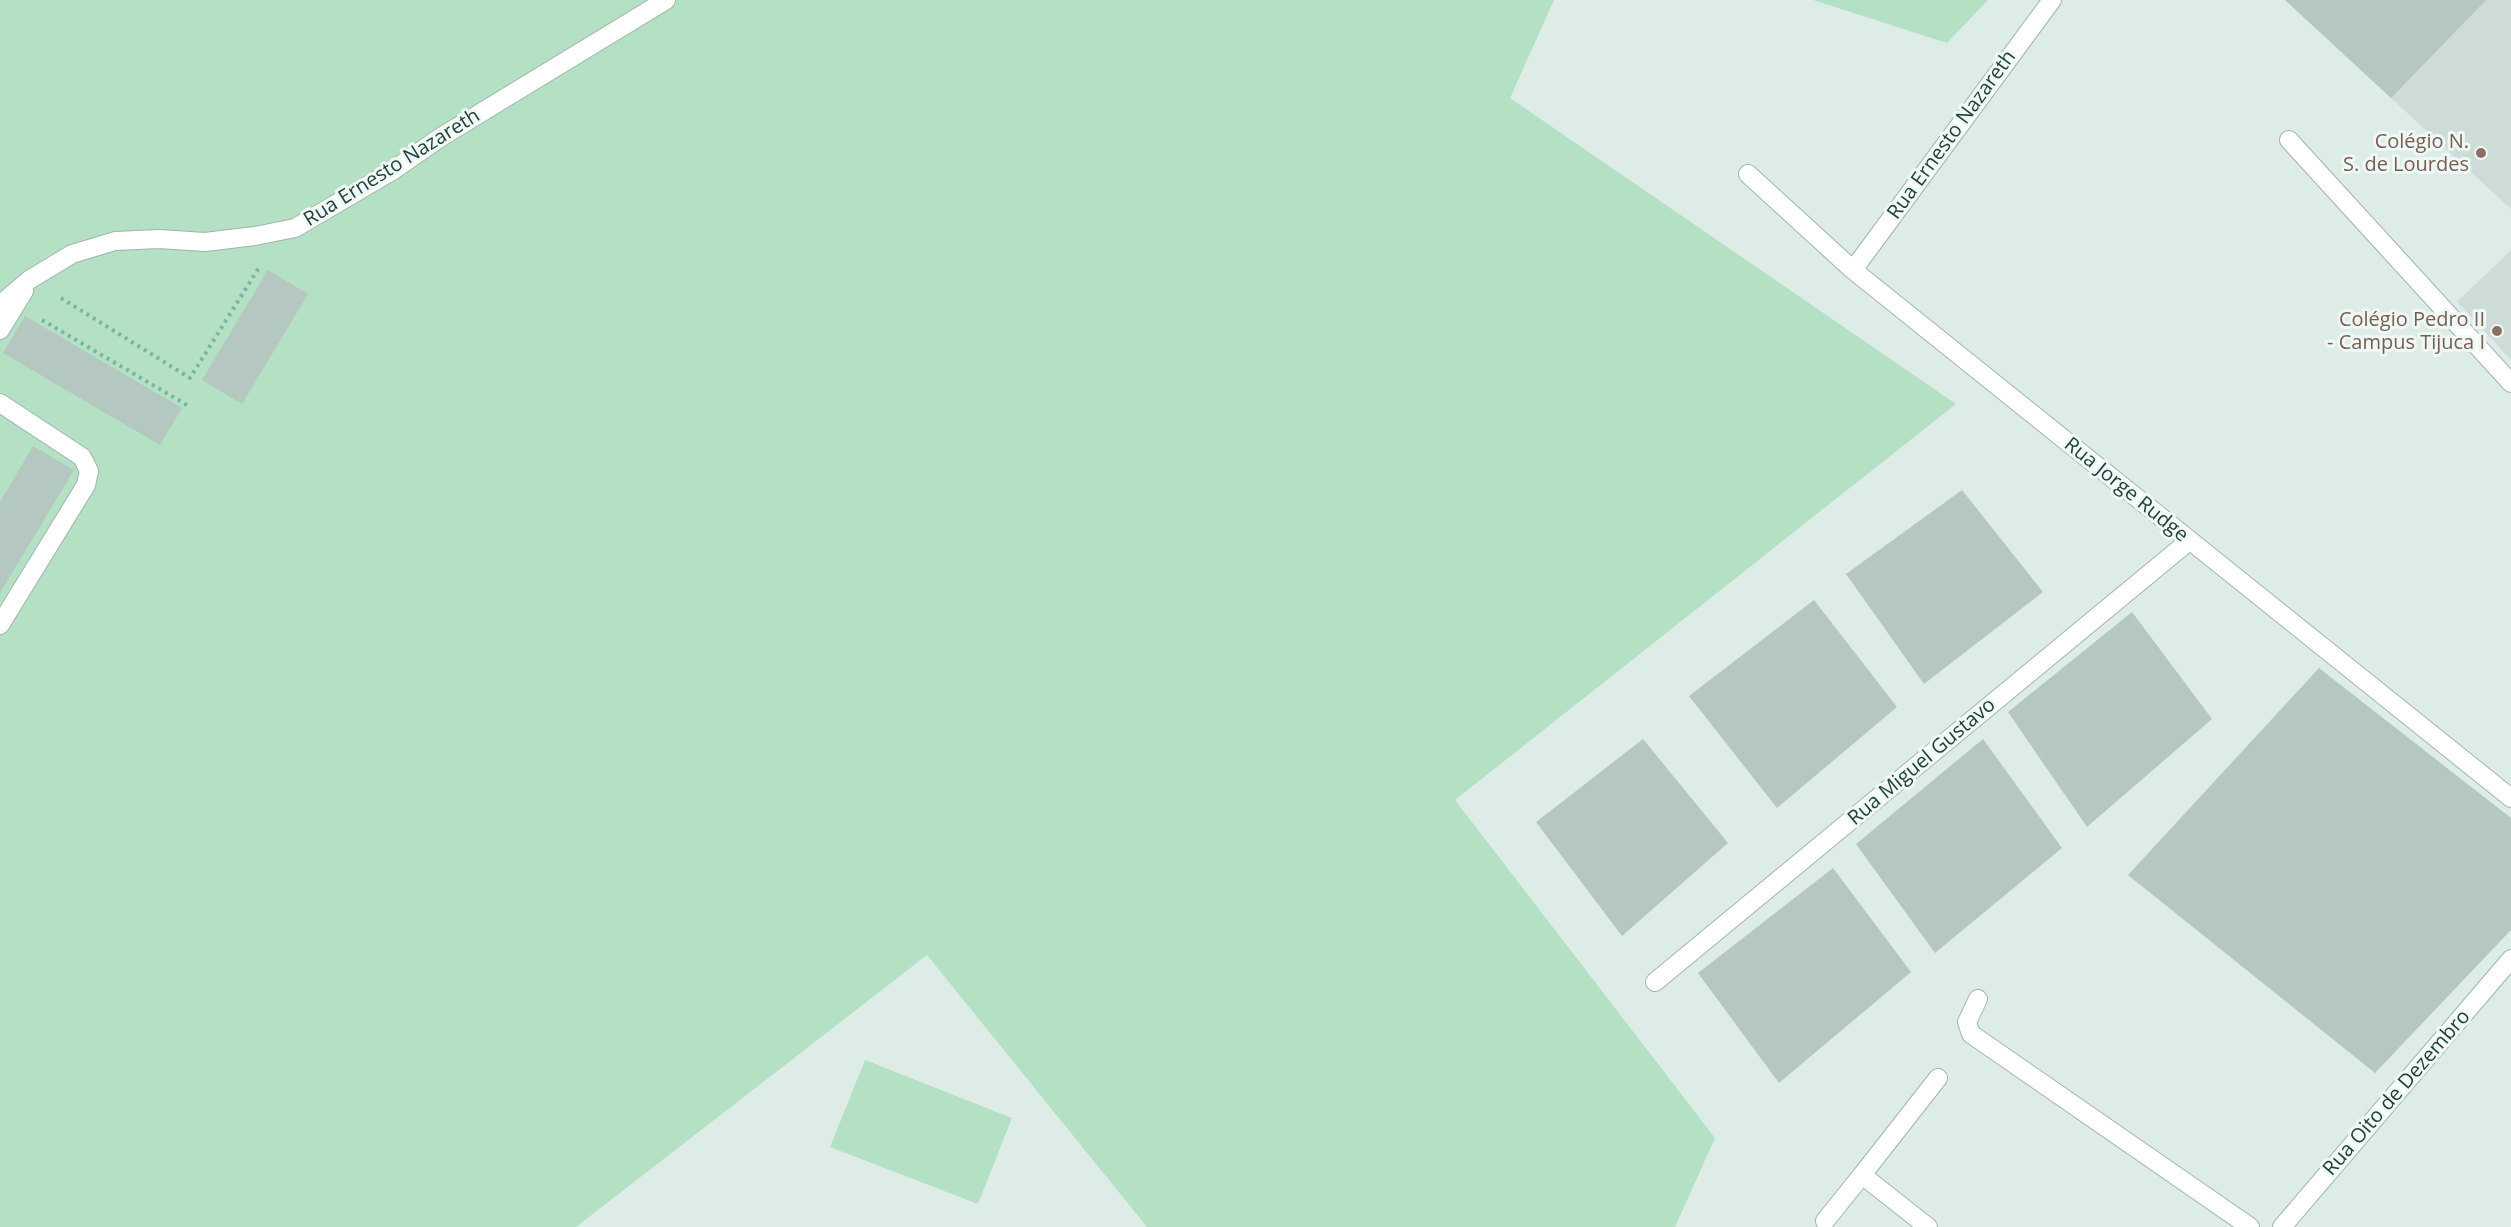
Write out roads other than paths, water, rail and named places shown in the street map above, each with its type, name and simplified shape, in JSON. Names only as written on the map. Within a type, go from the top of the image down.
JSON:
[{"type":"street","name":"Rua Ernesto Nazareth","points":[[8,305],[29,280],[72,254],[115,241],[151,238],[204,242],[255,236],[295,228],[392,171],[441,137],[666,0]]},
{"type":"street","name":"Rua Ernesto Nazareth","points":[[1853,270],[2052,0]]},
{"type":"street","points":[[2289,140],[2511,383]]},
{"type":"street","name":"Rua Jorge Rudge","points":[[1748,174],[1853,270],[2189,542],[2511,798]]},
{"type":"street","points":[[0,330],[8,305],[31,279]]},
{"type":"street","points":[[0,404],[82,457],[89,471],[86,484],[0,625]]},
{"type":"street","name":"Rua Miguel Gustavo","points":[[1655,982],[2189,542]]},
{"type":"street","name":"Rua Oito de Dezembro","points":[[2282,1227],[2511,959]]},
{"type":"street","points":[[1978,999],[1967,1022],[1971,1034],[2250,1227]]},
{"type":"street","points":[[1825,1221],[1938,1078]]},
{"type":"street","points":[[1862,1174],[1928,1227]]},
{"type":"place","name":"Colégio N. S. de Lourdes","points":[[2481,153]]},
{"type":"place","name":"Colégio Pedro II - Campus Tijuca I","points":[[2497,331]]}]
